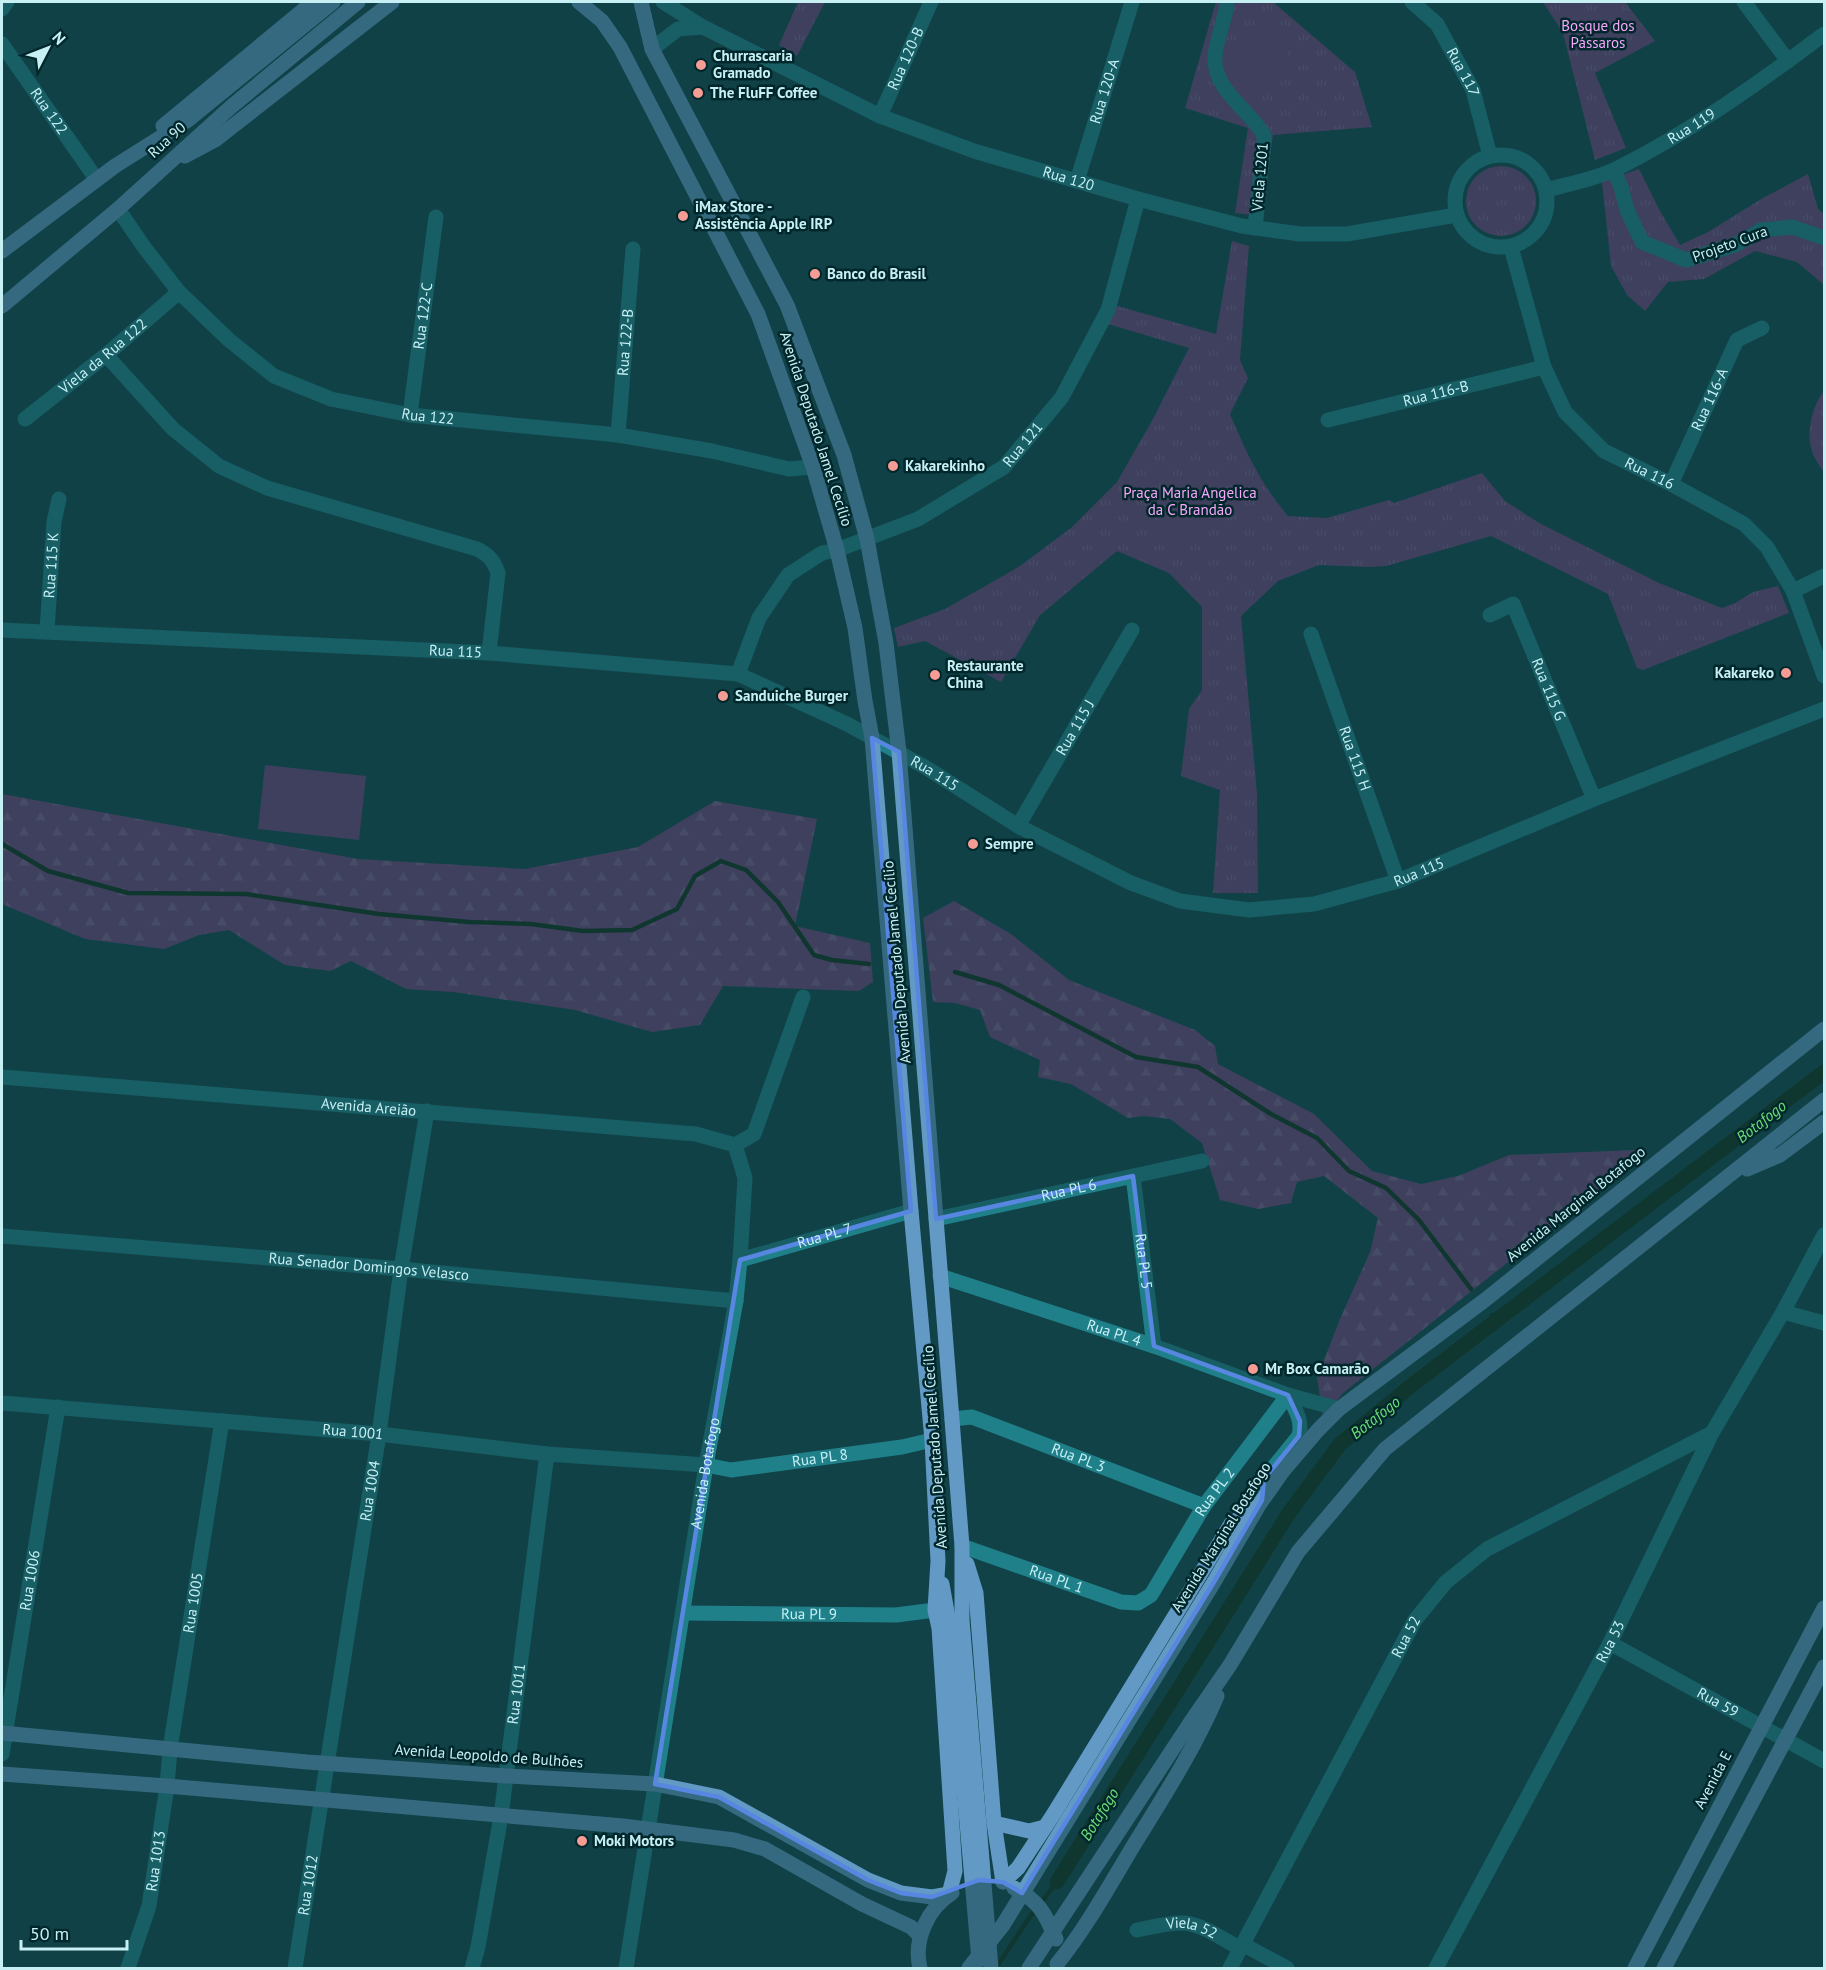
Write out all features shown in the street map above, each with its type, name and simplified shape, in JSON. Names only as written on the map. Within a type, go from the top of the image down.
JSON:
[{"type":"main road","points":[[115,166],[314,2]]},
{"type":"main road","name":"Rua 90","points":[[2,252],[115,166],[188,120],[333,2]]},
{"type":"main road","name":"Rua 90","points":[[2,306],[118,209],[232,106],[358,2]]},
{"type":"main road","points":[[163,167],[215,140],[392,2]]},
{"type":"main road","name":"Avenida Deputado Jamel Cecílio","points":[[579,2],[602,21],[620,47],[758,314],[813,467],[837,550],[855,628],[872,738],[932,1440],[938,1561],[934,1610],[939,1628],[955,1871],[949,1894]]},
{"type":"main road","name":"Avenida Deputado Jamel Cecílio","points":[[641,2],[652,49],[787,305],[844,456],[867,539],[886,643],[899,752],[962,1546],[956,1624],[980,1968]]},
{"type":"main road","name":"Avenida Marginal Botafogo","points":[[969,1968],[1003,1925],[1214,1582],[1260,1503],[1283,1470],[1318,1430],[1339,1409],[1485,1300],[1824,1029]]},
{"type":"main road","points":[[1029,1968],[1230,1665],[1298,1552],[1385,1449],[1824,1100]]},
{"type":"main road","points":[[1728,1178],[1780,1155],[1824,1122]]},
{"type":"main road","points":[[1003,1882],[1018,1868],[1045,1827],[1231,1524],[1260,1503]]},
{"type":"main road","points":[[962,1546],[976,1593],[994,1823],[1003,1882]]},
{"type":"main road","name":"Avenida Deputado Jamel Cecílio","points":[[938,1561],[956,1624],[991,1968]]},
{"type":"main road","name":"Avenida E","points":[[1635,1968],[1824,1608]]},
{"type":"main road","points":[[1056,1966],[1076,1940],[1202,1731],[1230,1665]]},
{"type":"main road","points":[[1664,1968],[1824,1667]]},
{"type":"main road","name":"Avenida Leopoldo de Bulhões","points":[[4,1733],[328,1763],[656,1784],[719,1797],[868,1880],[901,1893],[932,1897],[949,1894]]},
{"type":"main road","points":[[2,1774],[167,1786],[649,1829],[734,1840],[765,1849],[862,1904],[911,1927],[920,1936]]},
{"type":"main road","points":[[994,1823],[1029,1831],[1045,1827]]},
{"type":"main road","points":[[920,1968],[920,1936],[930,1914],[949,1894],[979,1880],[1003,1882],[1031,1897],[1047,1917],[1058,1943],[1056,1966]]},
{"type":"street","points":[[2,9],[7,2]]},
{"type":"street","name":"Rua 120","points":[[663,2],[703,27],[880,116],[974,151],[1137,199],[1255,228],[1300,234],[1347,234],[1456,215]]},
{"type":"street","name":"Rua 120-B","points":[[880,116],[931,2]]},
{"type":"street","name":"Rua 120-A","points":[[1077,181],[1132,2]]},
{"type":"street","name":"Viela 1201","points":[[1227,2],[1215,57],[1217,74],[1225,88],[1264,135],[1255,228]]},
{"type":"street","name":"Rua 117","points":[[1412,2],[1437,24],[1473,90],[1490,156]]},
{"type":"street","points":[[1744,2],[1788,61]]},
{"type":"street","points":[[652,49],[678,29],[703,27]]},
{"type":"street","name":"Rua 119","points":[[1546,190],[1614,170],[1699,122],[1824,34]]},
{"type":"street","name":"Rua 122","points":[[2,44],[97,180]]},
{"type":"street","points":[[1490,156],[1514,157],[1521,161],[1534,169],[1546,190],[1546,214],[1533,236],[1511,247],[1488,246],[1468,235],[1456,215],[1455,190],[1468,168],[1490,156]]},
{"type":"street","name":"Projeto Cura","points":[[1614,170],[1622,187],[1627,210],[1642,242],[1686,260],[1735,245],[1761,230],[1792,226],[1824,238]]},
{"type":"street","name":"Rua 121","points":[[738,674],[759,618],[788,576],[822,553],[837,550],[918,519],[1004,467],[1062,398],[1108,310],[1137,199]]},
{"type":"street","name":"Rua 122","points":[[118,209],[179,292],[229,340],[274,376],[331,399],[410,415],[618,435],[712,451],[789,469],[813,467]]},
{"type":"street","name":"Rua 122-C","points":[[410,415],[436,217]]},
{"type":"street","name":"Rua 116","points":[[1511,247],[1544,367],[1565,412],[1604,452],[1671,484],[1744,524],[1767,547],[1793,591],[1824,676]]},
{"type":"street","name":"Rua 122-B","points":[[618,435],[633,249]]},
{"type":"street","name":"Viela da Rua 122","points":[[25,419],[106,355],[179,292]]},
{"type":"street","name":"Rua 116-A","points":[[1671,484],[1737,340],[1762,328]]},
{"type":"street","points":[[106,355],[173,429],[219,466],[267,488],[477,549],[487,554],[495,563],[498,573],[489,653]]},
{"type":"street","name":"Rua 116-B","points":[[1328,420],[1544,367]]},
{"type":"street","name":"Rua 115 K","points":[[47,631],[54,522],[59,499]]},
{"type":"street","points":[[1793,591],[1824,576]]},
{"type":"street","name":"Rua 115 G","points":[[1490,615],[1513,604],[1594,799]]},
{"type":"street","name":"Rua 115","points":[[2,630],[489,653],[738,674],[847,724],[899,752],[1018,826],[1131,883],[1180,901],[1250,910],[1314,904],[1398,881],[1594,799],[1824,709]]},
{"type":"street","name":"Rua 115 J","points":[[1018,826],[1132,630]]},
{"type":"street","name":"Rua 115 H","points":[[1311,634],[1398,881]]},
{"type":"street","points":[[735,1145],[754,1134],[803,997]]},
{"type":"street","name":"Avenida Areião","points":[[2,1077],[696,1134],[735,1145]]},
{"type":"street","name":"Rua 1004","points":[[321,1800],[427,1111]]},
{"type":"street","name":"Avenida Botafogo","points":[[626,1968],[706,1465],[736,1301],[745,1178],[735,1145]]},
{"type":"street","name":"Rua PL 6","points":[[936,1219],[1202,1161]]},
{"type":"street","name":"Rua PL 5","points":[[1133,1176],[1154,1346]]},
{"type":"street","name":"Rua PL 7","points":[[740,1260],[911,1211]]},
{"type":"street","name":"Rua 53","points":[[1436,1968],[1610,1643],[1712,1433],[1783,1312],[1824,1235]]},
{"type":"street","name":"Rua Senador Domingos Velasco","points":[[2,1236],[401,1269],[736,1301]]},
{"type":"street","name":"Rua PL 4","points":[[940,1276],[1154,1346],[1288,1395],[1339,1409]]},
{"type":"street","points":[[1783,1312],[1824,1323]]},
{"type":"street","points":[[1260,1503],[1264,1479],[1299,1436],[1301,1428],[1297,1412],[1288,1395]]},
{"type":"street","name":"Rua PL 2","points":[[1151,1595],[1204,1506],[1288,1395]]},
{"type":"street","name":"Rua 1001","points":[[2,1403],[379,1434],[547,1454],[706,1465]]},
{"type":"street","name":"Rua 1006","points":[[2,1754],[58,1407]]},
{"type":"street","name":"Rua PL 3","points":[[952,1419],[972,1417],[1204,1506]]},
{"type":"street","name":"Rua 1005","points":[[167,1786],[170,1749],[222,1421]]},
{"type":"street","name":"Rua 52","points":[[1230,1968],[1414,1620],[1446,1582],[1487,1549],[1712,1433]]},
{"type":"street","name":"Rua PL 8","points":[[706,1465],[731,1470],[902,1447],[932,1440]]},
{"type":"street","name":"Rua 1011","points":[[472,1968],[478,1947],[501,1816],[547,1454]]},
{"type":"street","name":"Rua PL 1","points":[[962,1546],[1121,1602],[1138,1603],[1151,1595]]},
{"type":"street","name":"Rua PL 9","points":[[683,1612],[896,1616],[934,1610]]},
{"type":"street","name":"Rua 59","points":[[1610,1643],[1824,1761]]},
{"type":"street","name":"Rua 1013","points":[[128,1968],[148,1906],[167,1786]]},
{"type":"street","name":"Rua 1012","points":[[295,1968],[321,1800]]},
{"type":"street","name":"Viela 52","points":[[1137,1930],[1172,1923],[1186,1923],[1287,1968]]},
{"type":"highlighted area","points":[[872,738],[899,752],[936,1219],[1133,1176],[1154,1346],[1288,1395],[1300,1421],[1299,1436],[1264,1479],[1262,1500],[1214,1582],[1022,1893],[1003,1882],[979,1880],[932,1897],[901,1893],[868,1880],[719,1797],[655,1784],[740,1260],[911,1211]]},
{"type":"green space","points":[[798,2],[825,2],[797,56],[779,45]]},
{"type":"green space","points":[[1216,2],[1273,2],[1355,72],[1372,127],[1273,135],[1261,216],[1235,213],[1248,128],[1185,108]]},
{"type":"green space","name":"Bosque dos Pássaros","points":[[1543,2],[1625,2],[1655,41],[1595,73],[1626,148],[1595,160],[1563,33]]},
{"type":"green space","points":[[1265,18],[1296,43],[1254,93],[1224,68]]},
{"type":"green space","points":[[1501,166],[1514,169],[1526,176],[1533,188],[1536,201],[1533,214],[1526,226],[1514,233],[1501,236],[1488,233],[1476,226],[1469,214],[1466,201],[1469,188],[1476,176],[1488,169]]},
{"type":"green space","points":[[1639,169],[1680,245],[1708,232],[1763,198],[1808,174],[1818,209],[1824,214],[1824,285],[1797,262],[1755,251],[1704,279],[1668,282],[1645,311],[1627,295],[1611,266],[1602,182]]},
{"type":"green space","name":"Praça Maria Angelica da C Brandão","points":[[1232,241],[1249,246],[1240,360],[1248,378],[1230,414],[1255,468],[1288,516],[1327,518],[1389,500],[1394,503],[1482,473],[1505,501],[1541,524],[1659,583],[1722,608],[1753,592],[1778,586],[1789,613],[1643,670],[1637,668],[1608,594],[1491,536],[1386,566],[1319,565],[1278,581],[1241,616],[1257,793],[1258,893],[1213,893],[1220,790],[1181,776],[1189,709],[1202,690],[1202,607],[1169,573],[1117,551],[1040,615],[1001,682],[925,641],[898,647],[894,628],[945,609],[1020,566],[1072,527],[1117,482],[1153,419],[1189,348],[1108,324],[1114,305],[1216,334]]},
{"type":"green space","points":[[1824,391],[1824,472],[1813,454],[1810,444],[1810,428],[1813,412]]},
{"type":"green space","points":[[1189,473],[1220,494],[1186,545],[1155,525]]},
{"type":"green space","points":[[265,765],[366,776],[359,840],[258,829]]},
{"type":"green space","points":[[2,794],[358,859],[525,869],[638,847],[715,801],[817,819],[795,926],[870,943],[873,982],[859,991],[723,986],[700,1025],[652,1032],[575,1010],[453,992],[406,989],[351,961],[330,971],[285,965],[229,930],[199,935],[164,949],[85,939],[2,904]]},
{"type":"green space","points":[[954,901],[1011,934],[1069,980],[1195,1030],[1215,1046],[1218,1064],[1314,1114],[1372,1171],[1421,1184],[1458,1176],[1509,1155],[1635,1150],[1628,1167],[1343,1393],[1323,1417],[1317,1378],[1370,1252],[1378,1218],[1324,1176],[1297,1182],[1291,1203],[1258,1209],[1220,1200],[1202,1143],[1170,1119],[1144,1116],[1128,1118],[1071,1084],[1038,1077],[1040,1060],[990,1037],[980,1010],[955,1003],[933,1002],[923,918]]},
{"type":"waterway","points":[[2,844],[48,871],[128,893],[246,894],[379,914],[469,922],[531,924],[583,931],[632,930],[677,909],[695,876],[721,861],[746,870],[778,902],[814,955],[832,960],[869,964]]},
{"type":"waterway","points":[[955,972],[999,985],[1136,1057],[1198,1067],[1271,1114],[1317,1138],[1349,1171],[1386,1188],[1419,1220],[1471,1289]]},
{"type":"waterway","name":"Botafogo","points":[[1057,1882],[1289,1513],[1340,1444],[1412,1385],[1824,1072]]},
{"type":"waterway","name":"Botafogo","points":[[1492,1315],[1497,1320]]},
{"type":"waterway","points":[[996,1968],[1029,1918],[1057,1882]]},
{"type":"place","name":"Churrascaria Gramado","points":[[701,65]]},
{"type":"place","name":"The FluFF Coffee","points":[[698,93]]},
{"type":"place","name":"iMax Store - Assistência Apple IRP","points":[[683,216]]},
{"type":"place","name":"Banco do Brasil","points":[[815,274]]},
{"type":"place","name":"Kakarekinho","points":[[893,466]]},
{"type":"place","name":"Kakareko","points":[[1786,673]]},
{"type":"place","name":"Restaurante China","points":[[935,675]]},
{"type":"place","name":"Sanduiche Burger","points":[[723,696]]},
{"type":"place","name":"Sempre","points":[[973,844]]},
{"type":"place","name":"Mr Box Camarão","points":[[1253,1369]]},
{"type":"place","name":"Moki Motors","points":[[582,1841]]}]
